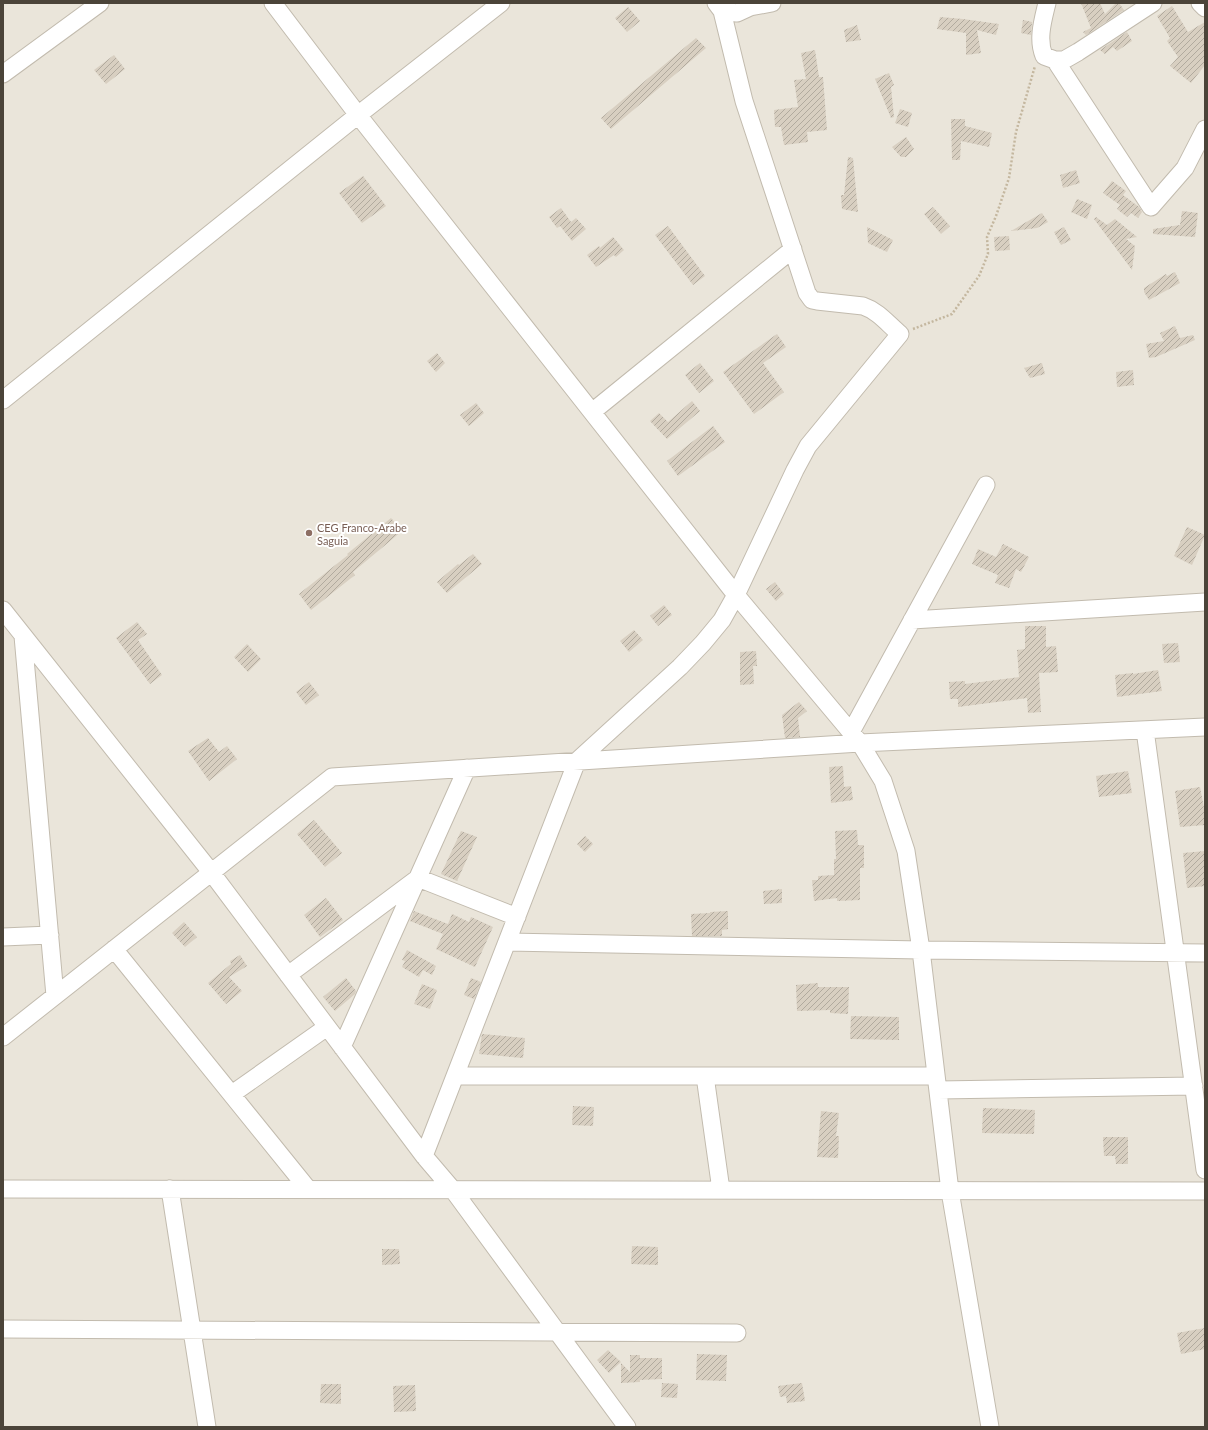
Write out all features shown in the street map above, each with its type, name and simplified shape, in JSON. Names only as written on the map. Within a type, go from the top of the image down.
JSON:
[{"type":"street","points":[[3,74],[100,3]]},
{"type":"street","points":[[273,3],[358,115],[736,595],[856,738],[884,781],[904,844],[921,950],[950,1191],[990,1427]]},
{"type":"street","points":[[3,400],[358,115],[501,3]]},
{"type":"street","points":[[719,7],[737,12],[750,7],[772,3]]},
{"type":"street","points":[[1047,3],[1042,26],[1040,48],[1044,56],[1055,60],[1064,60],[1078,52],[1153,3]]},
{"type":"street","points":[[1200,3],[1205,8]]},
{"type":"street","points":[[424,1156],[577,761],[680,668],[722,620],[736,595],[795,470],[808,446],[900,334],[876,312],[869,308],[812,300],[807,293],[744,101],[719,7]]},
{"type":"street","points":[[1055,60],[1151,207],[1185,168],[1205,129]]},
{"type":"street","points":[[592,412],[793,248]]},
{"type":"street","points":[[856,738],[912,620],[986,485]]},
{"type":"street","points":[[912,620],[1205,602]]},
{"type":"street","points":[[3,610],[212,872],[424,1156],[453,1190],[627,1427]]},
{"type":"street","points":[[23,636],[55,996]]},
{"type":"street","points":[[3,1037],[332,777],[577,761],[856,738],[1205,727]]},
{"type":"street","points":[[1145,730],[1205,1170]]},
{"type":"street","points":[[342,1047],[468,768]]},
{"type":"street","points":[[418,878],[517,917]]},
{"type":"street","points":[[288,974],[418,878]]},
{"type":"street","points":[[3,937],[50,935]]},
{"type":"street","points":[[507,942],[921,950],[1205,953]]},
{"type":"street","points":[[114,949],[308,1190]]},
{"type":"street","points":[[232,1094],[327,1027]]},
{"type":"street","points":[[455,1076],[705,1076],[937,1083],[1194,1086]]},
{"type":"street","points":[[705,1076],[721,1190]]},
{"type":"street","points":[[3,1189],[1205,1191]]},
{"type":"street","points":[[170,1189],[208,1427]]},
{"type":"street","points":[[3,1328],[738,1333]]},
{"type":"path","points":[[900,334],[952,314],[979,276],[988,254],[987,237],[1009,178],[1016,132],[1040,48]]},
{"type":"shaded area","points":[[3,3],[1205,3],[1205,1427],[3,1427]]},
{"type":"building","points":[[1081,3],[1100,3],[1105,14],[1116,3],[1119,3],[1124,10],[1086,35],[1083,32],[1091,28]]},
{"type":"building","points":[[1172,6],[1188,32],[1205,22],[1205,65],[1191,83],[1170,66],[1178,57],[1167,41],[1170,38],[1157,16]]},
{"type":"building","points":[[628,7],[640,21],[627,32],[615,18]]},
{"type":"building","points":[[940,17],[999,24],[996,35],[977,30],[981,53],[966,55],[966,33],[937,29]]},
{"type":"building","points":[[1023,20],[1032,22],[1031,35],[1021,33]]},
{"type":"building","points":[[857,25],[861,40],[846,42],[844,30]]},
{"type":"building","points":[[1127,32],[1132,41],[1117,51],[1113,47],[1105,54],[1100,50]]},
{"type":"building","points":[[696,38],[706,48],[611,129],[601,118]]},
{"type":"building","points":[[815,50],[819,77],[823,77],[827,130],[807,132],[808,142],[784,145],[781,127],[775,127],[774,110],[798,107],[794,80],[806,79],[801,53]]},
{"type":"building","points":[[114,55],[125,69],[106,84],[94,70]]},
{"type":"building","points":[[889,73],[894,85],[891,87],[894,117],[891,118],[875,79]]},
{"type":"building","points":[[900,109],[912,113],[908,127],[895,123]]},
{"type":"building","points":[[951,119],[965,119],[965,126],[992,133],[989,147],[961,141],[960,160],[952,160]]},
{"type":"building","points":[[906,137],[914,149],[906,157],[901,157],[892,147]]},
{"type":"building","points":[[848,157],[853,158],[858,212],[842,209],[841,195],[844,195]]},
{"type":"building","points":[[1076,170],[1080,183],[1063,188],[1060,175]]},
{"type":"building","points":[[363,176],[386,206],[362,223],[339,193]]},
{"type":"building","points":[[1112,181],[1126,191],[1123,195],[1139,207],[1142,212],[1138,218],[1131,213],[1127,217],[1117,209],[1120,205],[1103,193]]},
{"type":"building","points":[[1077,199],[1092,205],[1087,219],[1071,212]]},
{"type":"building","points":[[933,207],[950,226],[941,234],[924,214]]},
{"type":"building","points":[[561,208],[571,222],[576,218],[586,229],[572,241],[560,226],[557,228],[549,217]]},
{"type":"building","points":[[1182,211],[1198,213],[1195,237],[1153,234],[1153,229],[1180,225]]},
{"type":"building","points":[[1042,213],[1048,222],[1037,228],[1011,231]]},
{"type":"building","points":[[1096,217],[1107,225],[1115,219],[1137,237],[1126,239],[1135,246],[1132,270],[1094,219]]},
{"type":"building","points":[[668,226],[705,276],[693,285],[655,235]]},
{"type":"building","points":[[867,227],[893,240],[887,252],[868,243]]},
{"type":"building","points":[[1064,227],[1071,240],[1061,245],[1054,232]]},
{"type":"building","points":[[1009,236],[1010,250],[995,251],[994,237]]},
{"type":"building","points":[[613,237],[624,250],[616,257],[614,255],[596,267],[587,255],[599,246],[600,248]]},
{"type":"building","points":[[1175,272],[1180,283],[1149,300],[1144,292],[1144,288],[1166,274],[1167,276]]},
{"type":"building","points":[[1175,326],[1180,338],[1193,335],[1195,340],[1156,357],[1149,358],[1146,344],[1164,341],[1160,333]]},
{"type":"building","points":[[777,334],[786,347],[763,363],[784,392],[754,414],[723,372]]},
{"type":"building","points":[[437,353],[445,363],[436,372],[427,361]]},
{"type":"building","points":[[700,363],[714,381],[699,393],[685,375]]},
{"type":"building","points":[[1042,363],[1045,374],[1030,378],[1024,368]]},
{"type":"building","points":[[1133,370],[1134,385],[1117,387],[1116,372]]},
{"type":"building","points":[[692,401],[700,411],[667,439],[650,421],[659,413],[668,422]]},
{"type":"building","points":[[476,403],[484,413],[469,426],[460,415]]},
{"type":"building","points":[[713,426],[725,442],[678,476],[667,461]]},
{"type":"building","points":[[391,518],[402,531],[353,572],[355,575],[311,610],[299,594]]},
{"type":"building","points":[[1187,527],[1205,535],[1192,565],[1174,556]]},
{"type":"building","points":[[1003,544],[1029,557],[1021,572],[1016,569],[1009,588],[995,583],[998,575],[972,564],[978,549],[996,557]]},
{"type":"building","points":[[473,554],[482,564],[447,593],[437,582],[458,564],[459,565]]},
{"type":"building","points":[[775,582],[784,594],[776,601],[766,589]]},
{"type":"building","points":[[664,605],[672,615],[658,626],[650,616]]},
{"type":"building","points":[[137,622],[147,634],[138,640],[162,675],[150,684],[116,638]]},
{"type":"building","points":[[1025,626],[1046,626],[1046,647],[1056,646],[1058,672],[1039,673],[1041,712],[1028,713],[1027,698],[958,707],[958,699],[950,699],[949,682],[965,681],[965,684],[1019,677],[1017,650],[1025,649]]},
{"type":"building","points":[[634,630],[643,640],[629,652],[620,641]]},
{"type":"building","points":[[1178,643],[1180,662],[1164,663],[1162,644]]},
{"type":"building","points":[[247,644],[261,659],[248,672],[234,657]]},
{"type":"building","points":[[756,651],[757,666],[753,666],[754,684],[740,685],[740,652]]},
{"type":"building","points":[[1158,670],[1162,691],[1117,697],[1115,675]]},
{"type":"building","points":[[309,682],[319,695],[306,705],[296,692]]},
{"type":"building","points":[[799,702],[807,711],[798,718],[800,737],[785,738],[782,715]]},
{"type":"building","points":[[208,738],[219,752],[227,746],[237,759],[209,781],[188,751]]},
{"type":"building","points":[[843,766],[844,787],[851,786],[853,800],[831,803],[829,767]]},
{"type":"building","points":[[1128,771],[1132,793],[1099,797],[1096,776]]},
{"type":"building","points":[[1200,787],[1205,813],[1205,825],[1180,827],[1175,791]]},
{"type":"building","points":[[314,820],[342,853],[325,867],[297,834]]},
{"type":"building","points":[[857,830],[858,845],[864,845],[864,868],[860,868],[860,900],[837,901],[837,898],[814,901],[812,880],[818,880],[818,876],[834,875],[834,859],[836,859],[835,831]]},
{"type":"building","points":[[461,831],[477,837],[457,881],[441,874]]},
{"type":"building","points":[[585,836],[593,844],[585,852],[577,844]]},
{"type":"building","points":[[1205,851],[1205,886],[1187,888],[1183,853]]},
{"type":"building","points":[[782,889],[782,903],[764,904],[763,891]]},
{"type":"building","points":[[326,898],[343,920],[320,937],[304,915]]},
{"type":"building","points":[[414,911],[448,924],[452,914],[469,922],[471,917],[493,927],[475,967],[436,949],[443,934],[410,921]]},
{"type":"building","points":[[728,911],[728,929],[722,930],[722,936],[692,936],[691,914]]},
{"type":"building","points":[[184,922],[197,937],[185,947],[172,933]]},
{"type":"building","points":[[407,950],[436,966],[432,975],[423,970],[419,977],[402,967],[405,961],[402,960]]},
{"type":"building","points":[[240,955],[247,966],[229,977],[242,991],[226,1004],[208,983],[231,964],[230,961]]},
{"type":"building","points":[[346,978],[356,991],[355,994],[335,1011],[323,997]]},
{"type":"building","points":[[471,978],[481,982],[474,999],[464,995]]},
{"type":"building","points":[[818,983],[818,987],[849,987],[848,1014],[830,1013],[830,1010],[797,1011],[796,985]]},
{"type":"building","points":[[422,984],[437,990],[430,1009],[414,1004]]},
{"type":"building","points":[[851,1016],[899,1017],[899,1040],[850,1039]]},
{"type":"building","points":[[482,1034],[525,1038],[523,1058],[479,1054]]},
{"type":"building","points":[[573,1106],[594,1107],[593,1126],[572,1125]]},
{"type":"building","points":[[983,1108],[1035,1110],[1034,1134],[982,1133]]},
{"type":"building","points":[[821,1111],[839,1113],[836,1136],[839,1136],[838,1158],[817,1157]]},
{"type":"building","points":[[1103,1137],[1128,1137],[1128,1164],[1116,1164],[1115,1156],[1104,1156]]},
{"type":"building","points":[[632,1246],[658,1247],[658,1265],[631,1264]]},
{"type":"building","points":[[382,1249],[399,1249],[400,1264],[382,1265]]},
{"type":"building","points":[[1205,1328],[1205,1349],[1181,1354],[1177,1333]]},
{"type":"building","points":[[608,1350],[621,1362],[609,1373],[597,1360]]},
{"type":"building","points":[[697,1354],[727,1355],[726,1381],[696,1380]]},
{"type":"building","points":[[630,1355],[640,1355],[640,1358],[662,1358],[662,1379],[621,1383],[621,1363],[630,1372]]},
{"type":"building","points":[[662,1383],[678,1384],[677,1398],[661,1397]]},
{"type":"building","points":[[802,1383],[805,1401],[787,1403],[786,1396],[780,1397],[778,1386]]},
{"type":"building","points":[[321,1384],[341,1384],[341,1404],[320,1403]]},
{"type":"building","points":[[415,1385],[416,1411],[394,1412],[393,1386]]},
{"type":"place","name":"CEG Franco-Arabe Saguia","points":[[309,533]]}]
